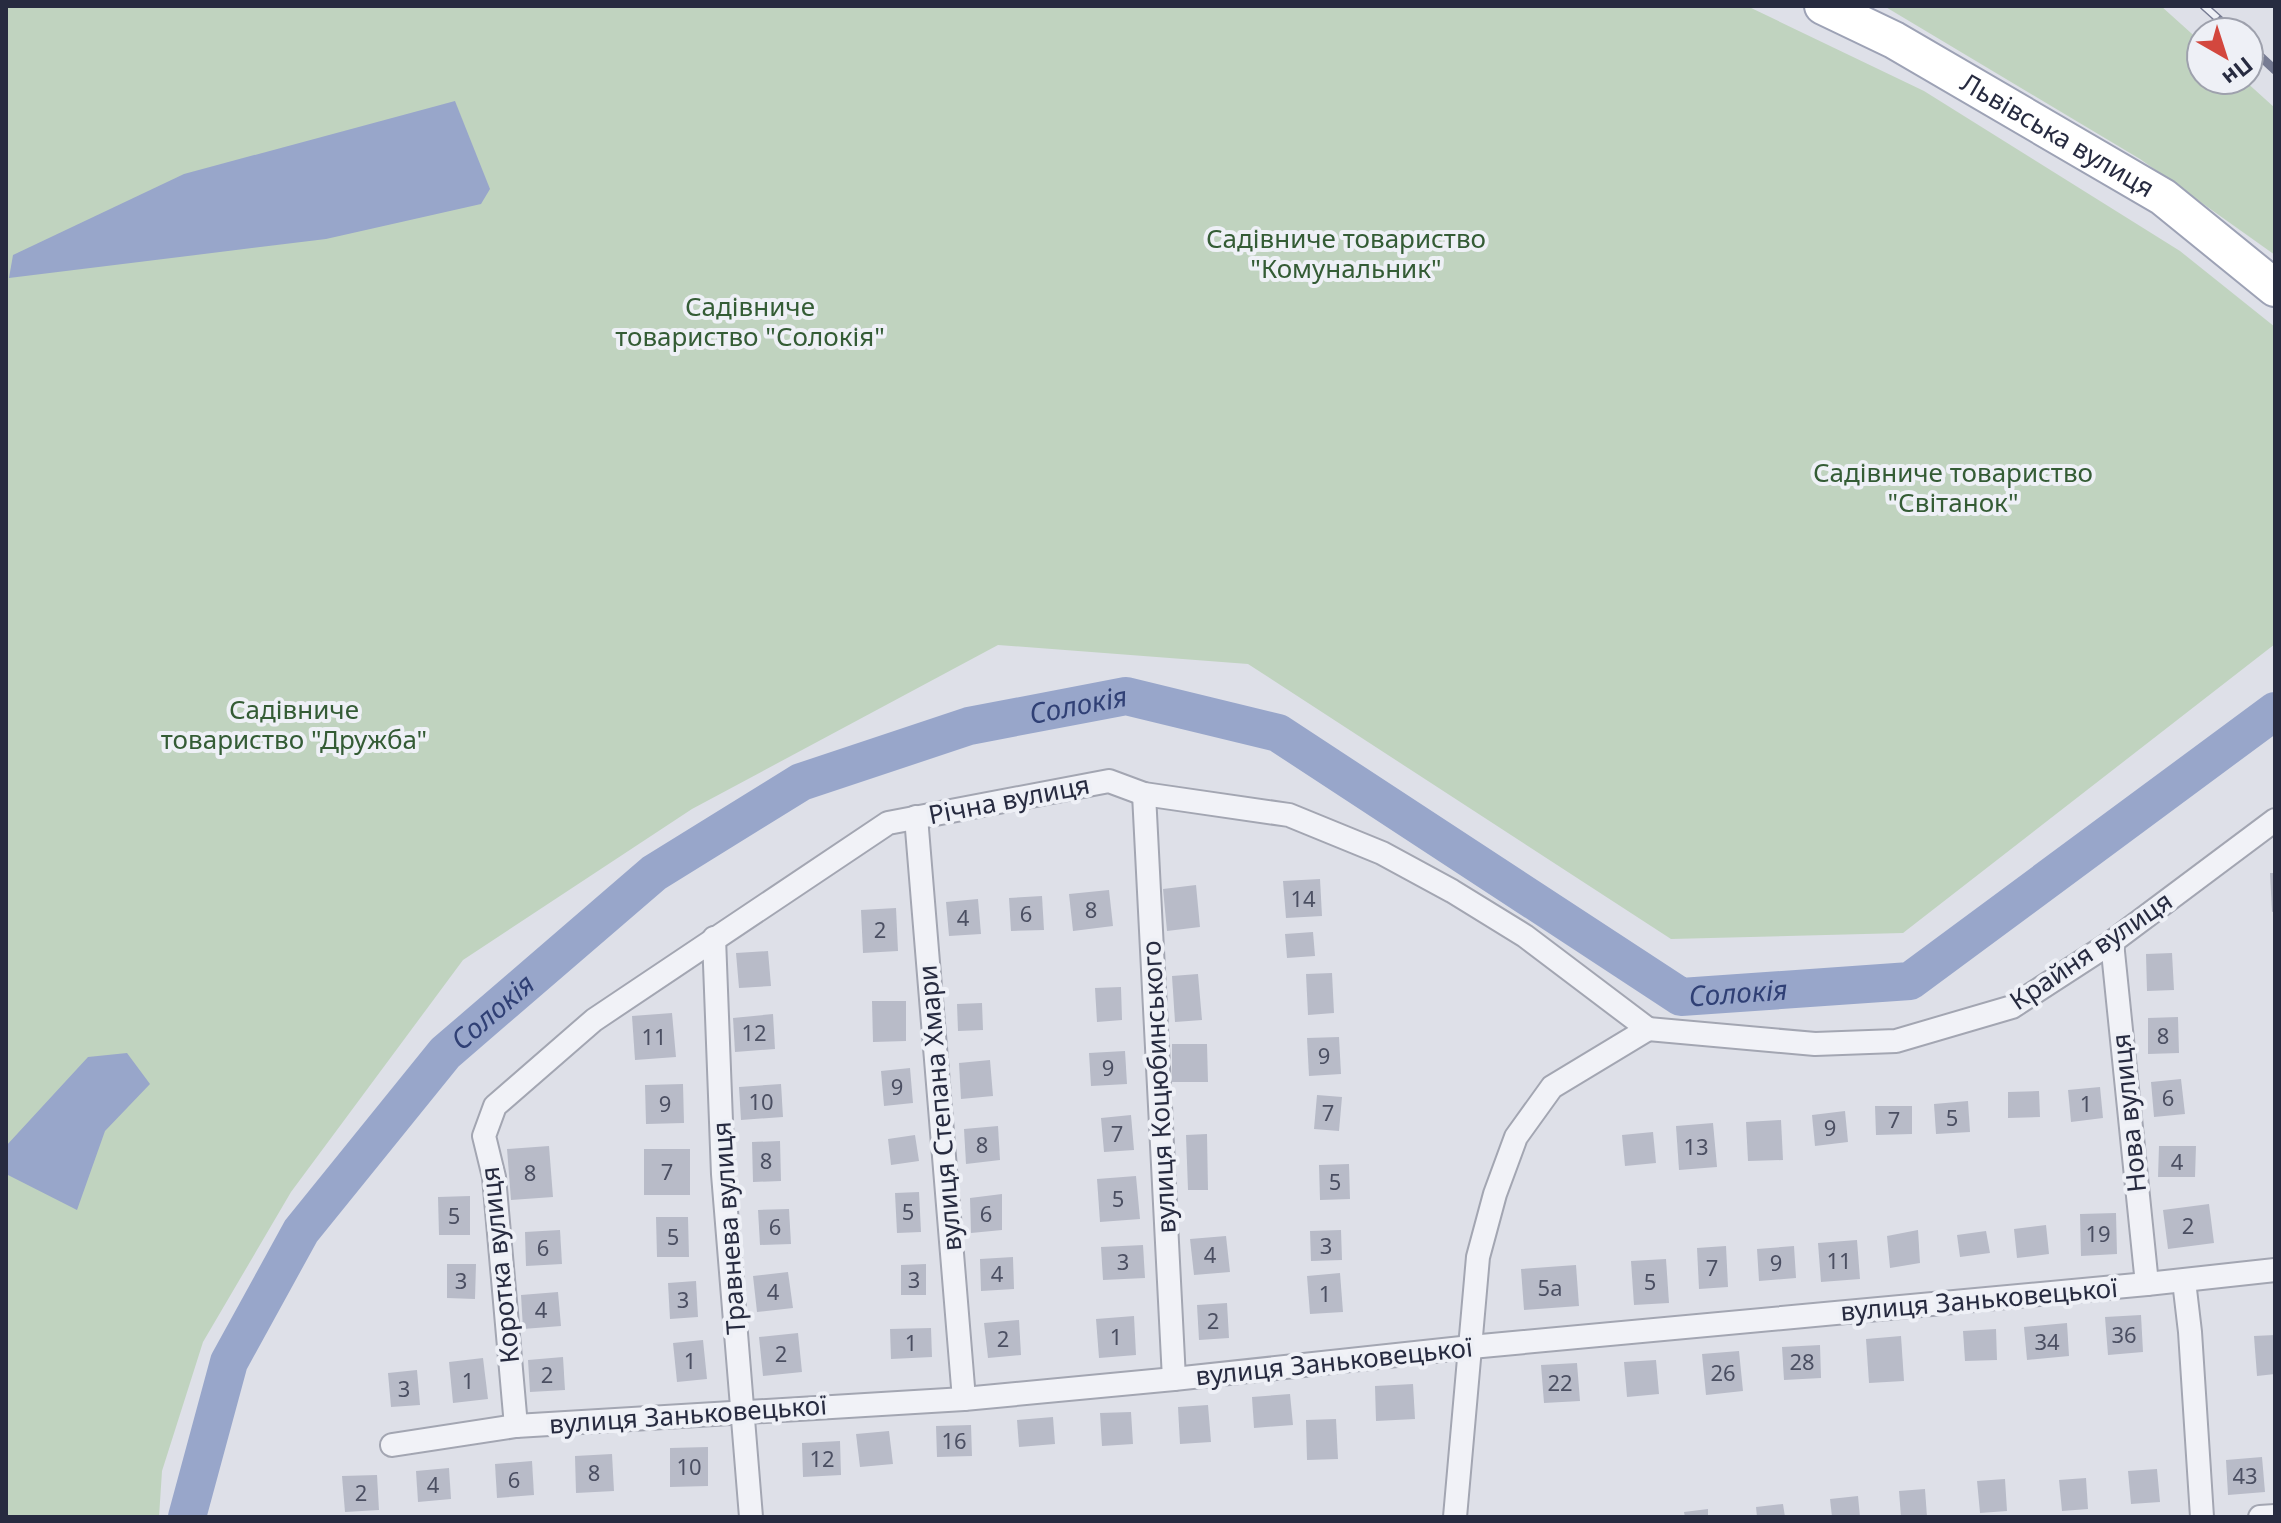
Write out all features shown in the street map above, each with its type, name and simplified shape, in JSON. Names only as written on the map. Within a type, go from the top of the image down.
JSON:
[{"type":"main road","name":"Львівська вулиця","points":[[1823,6],[1894,40],[2163,197],[2275,288]]},
{"type":"street","name":"Річна вулиця","points":[[495,1106],[594,1020],[888,823],[1109,781],[1144,794],[1289,815],[1382,853],[1525,936],[1648,1029]]},
{"type":"street","name":"вулиця Коцюбинського","points":[[1144,794],[1174,1379]]},
{"type":"street","name":"вулиця Степана Хмари","points":[[916,817],[964,1399]]},
{"type":"street","name":"Крайня вулиця","points":[[1648,1029],[1815,1044],[1896,1041],[2012,1007],[2112,942],[2275,820]]},
{"type":"street","name":"Травнева вулиця","points":[[714,938],[723,1174],[751,1517]]},
{"type":"street","name":"Нова вулиця","points":[[2112,942],[2147,1284]]},
{"type":"street","points":[[1455,1517],[1478,1257],[1495,1194],[1516,1137],[1552,1087],[1648,1029]]},
{"type":"street","name":"Коротка вулиця","points":[[495,1106],[484,1136],[494,1177],[516,1426]]},
{"type":"street","name":"вулиця Заньковецької","points":[[392,1445],[516,1426],[964,1399],[2275,1270]]},
{"type":"street","points":[[2184,1281],[2202,1517]]},
{"type":"street","points":[[2260,1517],[2275,1516]]},
{"type":"green space","points":[[6,6],[1747,6],[1924,91],[2180,251],[2275,327],[2275,644],[1903,933],[1671,939],[1248,664],[998,645],[692,809],[463,960],[291,1192],[203,1342],[162,1471],[159,1517],[6,1517]]},
{"type":"green space","points":[[1884,6],[2161,6],[2185,28],[2185,96],[2262,96],[2275,108],[2275,255],[2140,159]]},
{"type":"water","points":[[455,101],[490,189],[481,204],[326,239],[9,278],[13,255],[184,174]]},
{"type":"water","points":[[127,1053],[150,1084],[105,1131],[77,1210],[6,1174],[6,1146],[88,1057]]},
{"type":"building","points":[[2270,873],[2275,873],[2275,911],[2272,912]]},
{"type":"building","points":[[1320,879],[1322,916],[1286,918],[1283,881]]},
{"type":"building","points":[[1196,885],[1200,927],[1167,931],[1163,889]]},
{"type":"building","points":[[1109,890],[1113,926],[1073,931],[1069,894]]},
{"type":"building","points":[[1042,896],[1044,930],[1011,931],[1009,898]]},
{"type":"building","points":[[978,899],[981,934],[949,936],[946,902]]},
{"type":"building","points":[[896,908],[898,951],[863,953],[861,910]]},
{"type":"building","points":[[1313,932],[1315,956],[1287,958],[1285,934]]},
{"type":"building","points":[[768,951],[771,986],[739,988],[736,953]]},
{"type":"building","points":[[2172,953],[2174,990],[2147,991],[2146,954]]},
{"type":"building","points":[[1332,973],[1334,1013],[1308,1015],[1306,974]]},
{"type":"building","points":[[1198,974],[1202,1020],[1175,1022],[1172,976]]},
{"type":"building","points":[[1121,987],[1122,1020],[1097,1022],[1095,988]]},
{"type":"building","points":[[872,1001],[906,1001],[906,1041],[873,1042]]},
{"type":"building","points":[[982,1003],[983,1030],[958,1031],[957,1004]]},
{"type":"building","points":[[672,1013],[676,1057],[635,1060],[632,1016]]},
{"type":"building","points":[[773,1014],[775,1049],[735,1052],[733,1018]]},
{"type":"building","points":[[2178,1017],[2179,1053],[2148,1054],[2148,1018]]},
{"type":"building","points":[[1339,1037],[1341,1074],[1309,1076],[1307,1038]]},
{"type":"building","points":[[1172,1044],[1207,1044],[1208,1082],[1172,1082]]},
{"type":"building","points":[[1125,1051],[1127,1084],[1091,1086],[1089,1053]]},
{"type":"building","points":[[990,1060],[993,1096],[961,1099],[959,1063]]},
{"type":"building","points":[[910,1068],[913,1103],[884,1106],[881,1071]]},
{"type":"building","points":[[2181,1079],[2185,1114],[2154,1117],[2151,1082]]},
{"type":"building","points":[[683,1084],[684,1123],[646,1124],[645,1085]]},
{"type":"building","points":[[781,1084],[783,1117],[741,1120],[739,1087]]},
{"type":"building","points":[[2100,1087],[2103,1118],[2071,1122],[2068,1090]]},
{"type":"building","points":[[2039,1091],[2040,1117],[2008,1118],[2008,1092]]},
{"type":"building","points":[[1317,1095],[1342,1097],[1339,1131],[1314,1129]]},
{"type":"building","points":[[1968,1101],[1970,1132],[1936,1134],[1934,1104]]},
{"type":"building","points":[[1875,1106],[1912,1106],[1912,1134],[1876,1135]]},
{"type":"building","points":[[1845,1111],[1848,1142],[1815,1146],[1812,1115]]},
{"type":"building","points":[[1131,1115],[1134,1150],[1104,1152],[1101,1118]]},
{"type":"building","points":[[1781,1120],[1783,1160],[1748,1161],[1746,1122]]},
{"type":"building","points":[[1713,1123],[1717,1167],[1679,1170],[1676,1126]]},
{"type":"building","points":[[998,1126],[1000,1160],[966,1164],[964,1129]]},
{"type":"building","points":[[1653,1132],[1656,1163],[1625,1166],[1622,1135]]},
{"type":"building","points":[[1207,1134],[1208,1190],[1188,1190],[1186,1135]]},
{"type":"building","points":[[915,1135],[919,1161],[891,1165],[888,1139]]},
{"type":"building","points":[[780,1141],[781,1181],[753,1182],[752,1142]]},
{"type":"building","points":[[549,1146],[553,1197],[511,1200],[507,1149]]},
{"type":"building","points":[[2159,1146],[2196,1146],[2195,1177],[2158,1177]]},
{"type":"building","points":[[644,1149],[690,1149],[690,1195],[644,1195]]},
{"type":"building","points":[[1349,1164],[1350,1199],[1320,1200],[1319,1165]]},
{"type":"building","points":[[1136,1176],[1140,1219],[1100,1222],[1097,1179]]},
{"type":"building","points":[[919,1192],[921,1232],[897,1233],[895,1193]]},
{"type":"building","points":[[1002,1194],[1002,1230],[971,1233],[970,1198]]},
{"type":"building","points":[[470,1196],[470,1235],[439,1235],[438,1197]]},
{"type":"building","points":[[2209,1204],[2214,1243],[2168,1249],[2163,1210]]},
{"type":"building","points":[[789,1209],[791,1244],[760,1245],[758,1210]]},
{"type":"building","points":[[2116,1213],[2117,1254],[2081,1256],[2080,1214]]},
{"type":"building","points":[[656,1217],[688,1217],[689,1257],[657,1257]]},
{"type":"building","points":[[2046,1225],[2049,1254],[2017,1258],[2014,1229]]},
{"type":"building","points":[[560,1230],[562,1264],[526,1266],[525,1232]]},
{"type":"building","points":[[1341,1230],[1342,1260],[1311,1261],[1310,1231]]},
{"type":"building","points":[[1918,1230],[1920,1263],[1890,1268],[1887,1236]]},
{"type":"building","points":[[1986,1231],[1990,1253],[1960,1257],[1957,1235]]},
{"type":"building","points":[[1226,1236],[1230,1272],[1194,1275],[1190,1239]]},
{"type":"building","points":[[1857,1240],[1860,1279],[1821,1282],[1818,1243]]},
{"type":"building","points":[[1143,1245],[1145,1278],[1103,1280],[1101,1247]]},
{"type":"building","points":[[1726,1246],[1728,1287],[1699,1289],[1697,1248]]},
{"type":"building","points":[[1794,1246],[1796,1278],[1759,1281],[1757,1249]]},
{"type":"building","points":[[1013,1257],[1014,1289],[981,1291],[980,1259]]},
{"type":"building","points":[[1666,1259],[1669,1303],[1634,1305],[1631,1261]]},
{"type":"building","points":[[447,1264],[476,1264],[475,1299],[447,1298]]},
{"type":"building","points":[[926,1264],[926,1295],[901,1295],[901,1265]]},
{"type":"building","points":[[1576,1265],[1579,1306],[1524,1310],[1521,1269]]},
{"type":"building","points":[[788,1272],[793,1308],[757,1312],[753,1276]]},
{"type":"building","points":[[1340,1273],[1343,1312],[1310,1314],[1307,1276]]},
{"type":"building","points":[[696,1281],[698,1317],[670,1319],[668,1283]]},
{"type":"building","points":[[558,1292],[561,1326],[523,1329],[521,1295]]},
{"type":"building","points":[[1227,1303],[1229,1338],[1199,1340],[1197,1305]]},
{"type":"building","points":[[2141,1315],[2143,1352],[2108,1355],[2105,1317]]},
{"type":"building","points":[[1134,1316],[1136,1355],[1099,1358],[1096,1319]]},
{"type":"building","points":[[1019,1320],[1021,1355],[988,1358],[984,1323]]},
{"type":"building","points":[[2067,1323],[2069,1356],[2027,1360],[2024,1327]]},
{"type":"building","points":[[931,1328],[932,1357],[891,1359],[890,1329]]},
{"type":"building","points":[[1996,1329],[1997,1360],[1965,1361],[1963,1331]]},
{"type":"building","points":[[798,1333],[802,1372],[763,1376],[759,1337]]},
{"type":"building","points":[[2275,1335],[2275,1374],[2257,1376],[2254,1336]]},
{"type":"building","points":[[1901,1336],[1904,1381],[1869,1383],[1866,1339]]},
{"type":"building","points":[[703,1340],[707,1379],[677,1382],[673,1343]]},
{"type":"building","points":[[1820,1345],[1821,1378],[1784,1380],[1782,1347]]},
{"type":"building","points":[[1739,1351],[1743,1391],[1706,1395],[1702,1354]]},
{"type":"building","points":[[563,1357],[565,1390],[530,1392],[528,1360]]},
{"type":"building","points":[[483,1358],[488,1399],[453,1403],[449,1362]]},
{"type":"building","points":[[1656,1360],[1659,1394],[1627,1397],[1624,1362]]},
{"type":"building","points":[[1577,1363],[1580,1401],[1544,1403],[1541,1365]]},
{"type":"building","points":[[417,1370],[420,1405],[391,1407],[388,1373]]},
{"type":"building","points":[[1413,1384],[1415,1419],[1376,1421],[1375,1386]]},
{"type":"building","points":[[1290,1394],[1293,1425],[1254,1428],[1252,1397]]},
{"type":"building","points":[[1208,1405],[1211,1442],[1180,1444],[1178,1407]]},
{"type":"building","points":[[1131,1412],[1133,1444],[1102,1446],[1100,1413]]},
{"type":"building","points":[[1053,1417],[1055,1444],[1019,1447],[1017,1420]]},
{"type":"building","points":[[1336,1419],[1338,1459],[1307,1460],[1306,1420]]},
{"type":"building","points":[[971,1425],[972,1456],[937,1457],[936,1426]]},
{"type":"building","points":[[889,1431],[893,1464],[860,1467],[856,1434]]},
{"type":"building","points":[[840,1441],[841,1475],[803,1477],[802,1443]]},
{"type":"building","points":[[708,1447],[708,1486],[670,1487],[670,1448]]},
{"type":"building","points":[[612,1454],[614,1491],[576,1493],[575,1456]]},
{"type":"building","points":[[2262,1457],[2265,1492],[2228,1495],[2226,1460]]},
{"type":"building","points":[[532,1461],[534,1495],[497,1498],[495,1464]]},
{"type":"building","points":[[449,1468],[451,1499],[418,1502],[416,1471]]},
{"type":"building","points":[[2157,1469],[2160,1502],[2131,1504],[2128,1471]]},
{"type":"building","points":[[377,1475],[379,1510],[345,1512],[342,1476]]},
{"type":"building","points":[[2086,1478],[2088,1509],[2062,1511],[2059,1480]]},
{"type":"building","points":[[2005,1479],[2007,1511],[1980,1513],[1977,1481]]},
{"type":"building","points":[[1925,1489],[1927,1517],[1901,1517],[1899,1491]]},
{"type":"building","points":[[1858,1496],[1860,1517],[1832,1517],[1830,1499]]},
{"type":"building","points":[[1783,1504],[1785,1517],[1757,1517],[1756,1507]]},
{"type":"building","points":[[1708,1509],[1708,1517],[1685,1517],[1684,1512]]},
{"type":"waterway","name":"Солокія","points":[[187,1517],[229,1362],[301,1231],[445,1053],[654,873],[801,782],[969,726],[1126,696],[1278,733],[1681,997],[1910,981],[2275,711]]},
{"type":"railway","points":[[2204,6],[2215,16]]},
{"type":"railway","points":[[2265,61],[2275,70]]},
{"type":"park label","name":"Садівниче товариство \"Комунальник\"","points":[[1346,254]]},
{"type":"park label","name":"Садівниче товариство \"Солокія\"","points":[[750,322]]},
{"type":"park label","name":"Садівниче товариство \"Світанок\"","points":[[1953,488]]},
{"type":"park label","name":"Садівниче товариство \"Дружба\"","points":[[294,725]]}]
